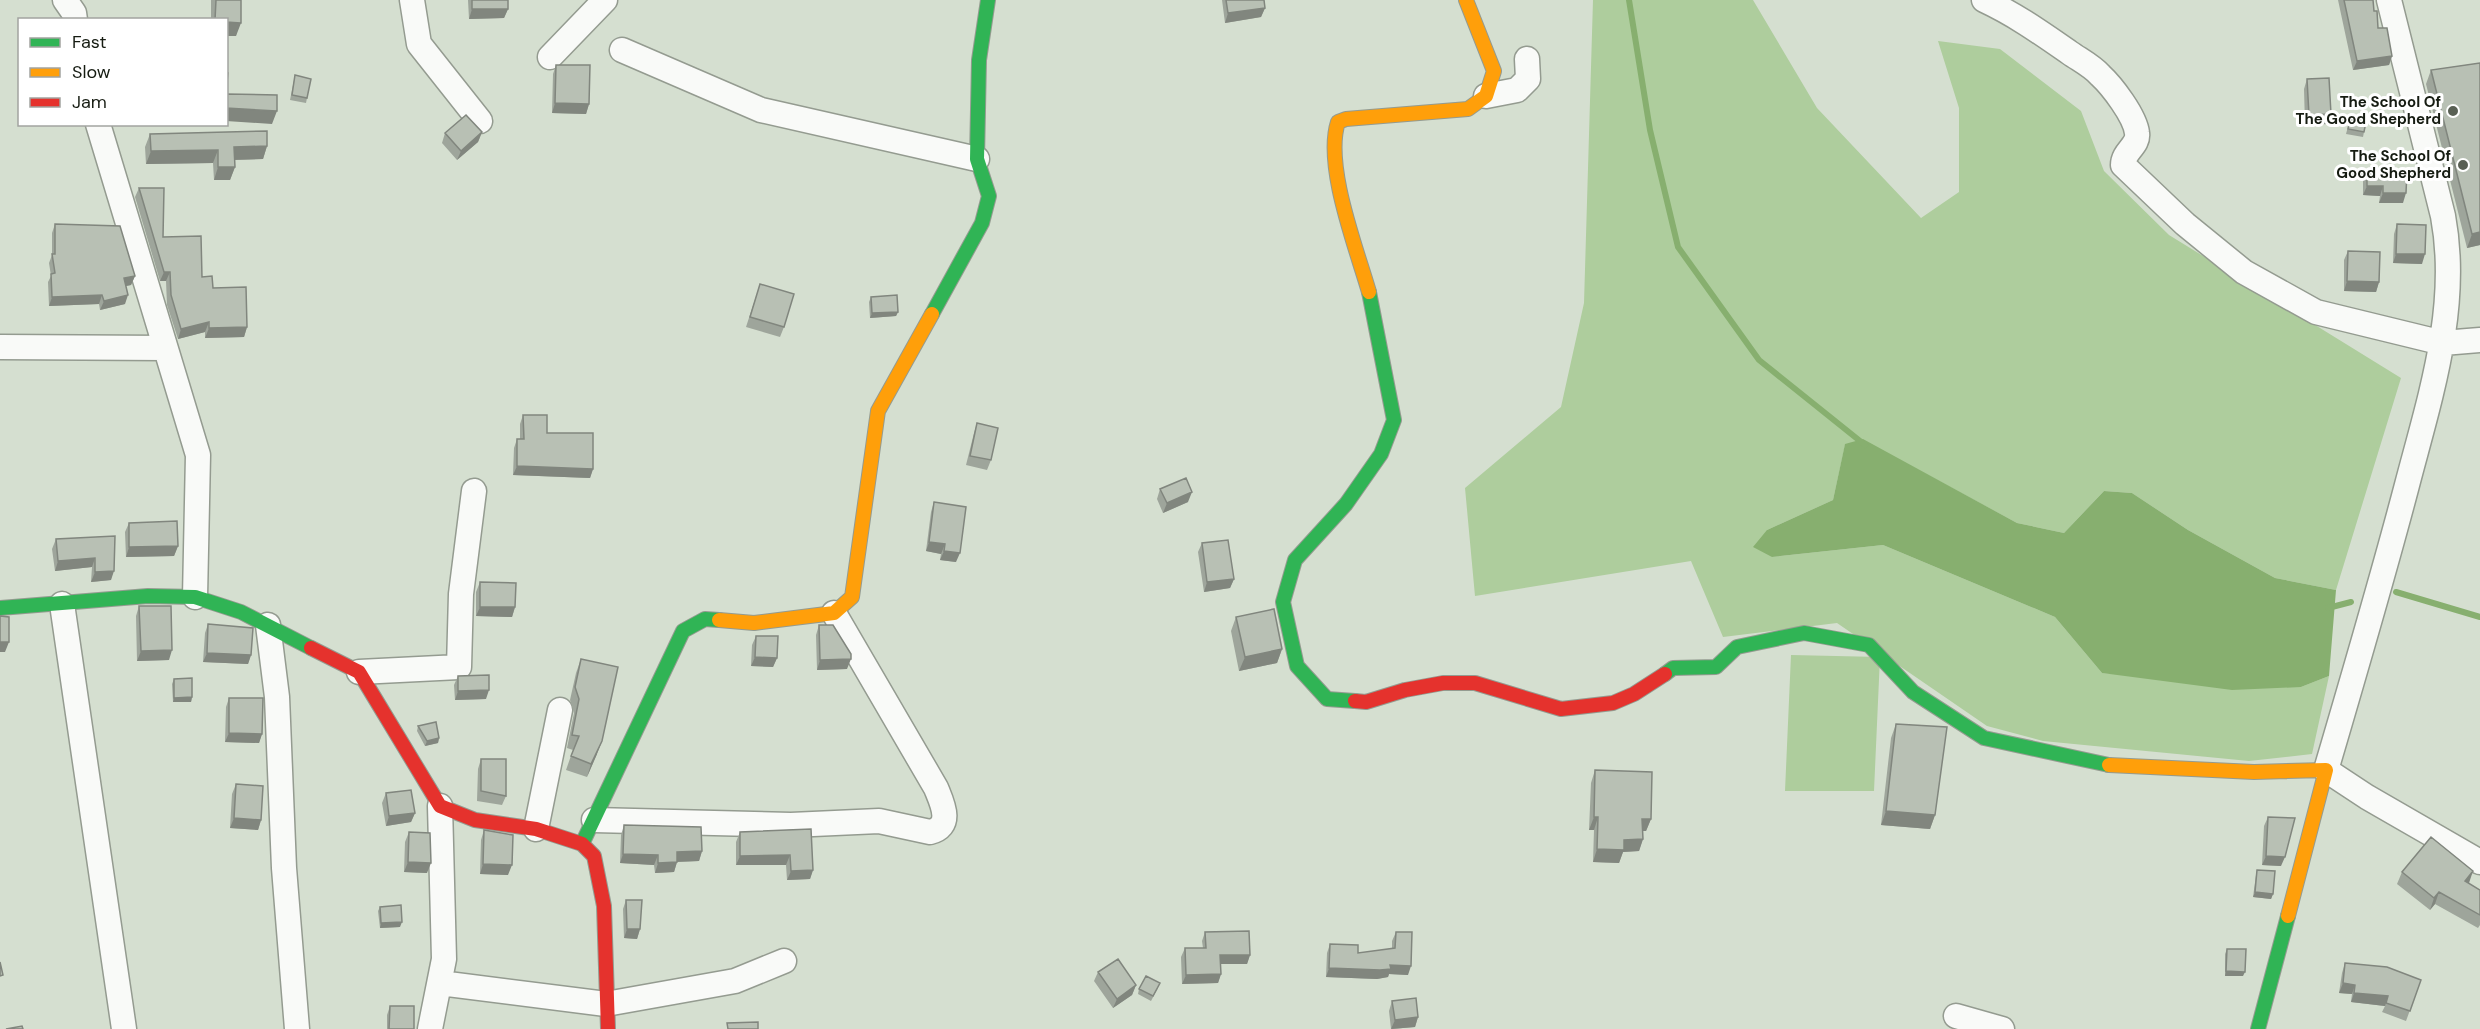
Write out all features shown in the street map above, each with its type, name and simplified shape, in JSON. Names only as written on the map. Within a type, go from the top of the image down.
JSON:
[{"type":"street","points":[[65,0],[75,18]]},
{"type":"street","points":[[412,0],[419,44],[480,121]]},
{"type":"street","points":[[550,57],[604,0]]},
{"type":"street","points":[[582,844],[683,631],[705,619],[754,623],[834,613],[852,597],[878,411],[982,223],[989,196],[977,159],[979,60],[988,0]]},
{"type":"street","points":[[1466,0],[1494,71],[1486,96]]},
{"type":"street","points":[[1984,0],[2015,14],[2100,74],[2128,112],[2136,127],[2135,144],[2123,159],[2123,165],[2185,224],[2244,272],[2316,312],[2443,343],[2480,340]]},
{"type":"street","points":[[2258,1029],[2326,770],[2393,540],[2443,343],[2449,274],[2448,245],[2389,0]]},
{"type":"street","points":[[622,50],[761,110],[977,159]]},
{"type":"street","points":[[1527,58],[1528,79],[1516,90],[1486,96],[1468,109],[1346,119],[1338,122],[1332,138],[1335,172],[1369,293],[1394,420],[1381,454],[1346,504],[1295,560],[1283,602],[1297,666],[1327,699],[1366,702],[1405,690],[1454,683],[1475,683],[1561,710],[1613,703],[1634,694],[1673,668],[1716,667],[1737,647],[1804,633],[1869,645],[1913,692],[1984,738],[2107,765],[2254,772],[2326,770],[2377,803],[2480,862]]},
{"type":"street","points":[[99,126],[198,455],[195,597]]},
{"type":"street","points":[[0,347],[165,348]]},
{"type":"street","points":[[0,608],[148,596],[195,597],[241,612],[359,672],[459,667],[461,594],[474,491]]},
{"type":"street","points":[[62,604],[124,1029]]},
{"type":"street","points":[[594,820],[791,825],[879,821],[930,832],[936,831],[942,825],[945,811],[936,788],[834,613]]},
{"type":"street","points":[[268,625],[277,697],[284,868],[297,1029]]},
{"type":"street","points":[[359,672],[440,806],[444,959],[430,1029]]},
{"type":"street","points":[[536,829],[560,710]]},
{"type":"street","points":[[440,806],[475,820],[536,829],[582,844],[594,856],[604,906],[608,1029]]},
{"type":"street","points":[[440,983],[606,1004],[735,981],[784,961]]},
{"type":"street","points":[[1956,1016],[2002,1029]]},
{"type":"shaded area","points":[[1593,0],[1753,0],[1817,108],[1921,218],[1959,192],[1959,108],[1938,41],[2000,49],[2081,111],[2104,171],[2169,235],[2401,378],[2336,590],[2275,578],[2188,530],[2132,493],[2104,491],[2064,533],[2017,523],[1863,440],[1845,445],[1833,500],[1767,530],[1772,557],[1883,545],[2055,617],[2102,673],[2301,687],[2329,676],[2312,754],[2249,761],[2043,741],[1987,726],[1837,623],[1723,637],[1691,561],[1475,596],[1465,488],[1561,407],[1584,303]]},
{"type":"shaded area","points":[[1863,439],[2017,523],[2064,533],[2104,491],[2132,493],[2188,530],[2275,578],[2336,590],[2329,676],[2301,687],[2232,690],[2102,673],[2055,617],[1883,545],[1772,557],[1753,547],[1767,530],[1833,500],[1845,444]]},
{"type":"shaded area","points":[[1791,655],[1880,657],[1874,791],[1785,791]]},
{"type":"building","points":[[216,0],[241,0],[241,23],[228,22],[228,18],[215,18]]},
{"type":"building","points":[[472,0],[508,0],[508,9],[472,9]]},
{"type":"building","points":[[1226,0],[1264,0],[1265,8],[1228,13]]},
{"type":"building","points":[[2344,0],[2373,0],[2374,11],[2377,11],[2378,28],[2387,28],[2392,56],[2357,61]]},
{"type":"building","name":"The School Of Good Shepherd","points":[[2480,63],[2480,232],[2472,234],[2431,70]]},
{"type":"building","points":[[556,65],[590,65],[589,104],[555,103]]},
{"type":"building","points":[[295,75],[311,79],[307,98],[292,95]]},
{"type":"building","points":[[2329,78],[2331,114],[2309,115],[2307,79]]},
{"type":"building","points":[[228,94],[277,95],[277,111],[228,108]]},
{"type":"building","points":[[466,115],[482,132],[461,151],[445,133]]},
{"type":"building","points":[[2351,115],[2367,117],[2364,132],[2348,129]]},
{"type":"building","points":[[267,131],[267,146],[234,147],[235,167],[218,167],[218,150],[151,151],[150,134]]},
{"type":"building","points":[[2367,171],[2407,171],[2406,193],[2383,193],[2383,186],[2367,186]]},
{"type":"building","points":[[139,188],[164,188],[163,237],[201,236],[202,277],[212,276],[213,288],[246,287],[247,327],[209,328],[209,322],[181,329],[171,295],[170,272],[164,272]]},
{"type":"building","points":[[55,224],[120,226],[135,276],[124,278],[128,295],[104,301],[102,295],[52,297],[51,274],[55,273],[52,254],[55,254]]},
{"type":"building","points":[[2397,224],[2426,225],[2425,254],[2396,254]]},
{"type":"building","points":[[2348,251],[2380,252],[2379,282],[2347,281]]},
{"type":"building","points":[[760,284],[794,294],[784,327],[750,317]]},
{"type":"building","points":[[897,295],[898,312],[872,313],[871,297]]},
{"type":"building","points":[[523,415],[547,415],[547,433],[593,433],[593,469],[517,466],[517,439],[524,439]]},
{"type":"building","points":[[977,423],[998,428],[991,460],[970,456]]},
{"type":"building","points":[[1186,478],[1192,492],[1167,503],[1160,489]]},
{"type":"building","points":[[934,502],[966,507],[960,553],[944,551],[945,544],[929,542]]},
{"type":"building","points":[[177,521],[178,546],[129,547],[129,523]]},
{"type":"building","points":[[115,536],[114,571],[95,572],[95,558],[58,561],[56,539]]},
{"type":"building","points":[[1228,540],[1234,579],[1207,582],[1202,543]]},
{"type":"building","points":[[480,582],[516,583],[515,607],[480,607]]},
{"type":"building","points":[[139,606],[171,606],[172,650],[141,651]]},
{"type":"building","points":[[1274,609],[1282,649],[1245,657],[1236,617]]},
{"type":"building","points":[[0,616],[9,617],[9,642],[0,642]]},
{"type":"building","points":[[208,624],[253,628],[251,655],[207,653]]},
{"type":"building","points":[[819,625],[833,625],[851,654],[851,659],[820,660]]},
{"type":"building","points":[[756,636],[778,636],[777,658],[755,657]]},
{"type":"building","points":[[581,659],[618,667],[602,741],[591,764],[571,756],[579,736],[572,735],[579,699],[575,687]]},
{"type":"building","points":[[489,675],[489,690],[458,691],[458,676]]},
{"type":"building","points":[[192,678],[192,697],[174,698],[174,679]]},
{"type":"building","points":[[229,698],[263,698],[262,734],[229,733]]},
{"type":"building","points":[[436,722],[439,738],[427,741],[418,726]]},
{"type":"building","points":[[1896,724],[1947,727],[1935,815],[1886,811]]},
{"type":"building","points":[[481,759],[506,759],[506,796],[481,791]]},
{"type":"building","points":[[1595,770],[1652,772],[1651,819],[1642,819],[1643,839],[1624,840],[1624,850],[1597,849],[1598,817],[1594,817]]},
{"type":"building","points":[[236,784],[263,786],[261,820],[234,818]]},
{"type":"building","points":[[411,790],[415,813],[389,816],[386,793]]},
{"type":"building","points":[[2268,817],[2295,818],[2285,857],[2266,856]]},
{"type":"building","points":[[624,825],[701,827],[702,851],[677,852],[677,862],[658,863],[658,855],[623,854]]},
{"type":"building","points":[[811,829],[813,870],[791,871],[790,855],[740,856],[740,832]]},
{"type":"building","points":[[484,830],[513,835],[512,865],[483,864]]},
{"type":"building","points":[[409,832],[430,833],[431,863],[408,862]]},
{"type":"building","points":[[2431,837],[2473,871],[2465,881],[2480,890],[2480,915],[2439,892],[2434,898],[2402,872]]},
{"type":"building","points":[[2257,870],[2275,871],[2273,894],[2255,892]]},
{"type":"building","points":[[626,900],[642,900],[640,929],[627,929]]},
{"type":"building","points":[[401,905],[402,922],[381,923],[380,907]]},
{"type":"building","points":[[1249,931],[1250,955],[1220,955],[1221,974],[1186,975],[1185,948],[1206,948],[1205,932]]},
{"type":"building","points":[[1396,932],[1412,932],[1411,966],[1390,965],[1391,969],[1380,970],[1329,968],[1330,944],[1358,945],[1358,953],[1395,948]]},
{"type":"building","points":[[2227,949],[2246,949],[2245,972],[2226,971]]},
{"type":"building","points":[[1118,959],[1136,985],[1117,999],[1098,972]]},
{"type":"building","points":[[2345,963],[2387,967],[2421,980],[2410,1011],[2386,1003],[2388,996],[2354,993],[2355,985],[2343,983]]},
{"type":"building","points":[[1146,976],[1160,983],[1153,996],[1139,989]]},
{"type":"building","points":[[1416,998],[1418,1017],[1395,1020],[1392,1001]]},
{"type":"building","points":[[390,1006],[414,1006],[414,1029],[389,1029]]},
{"type":"building","points":[[758,1022],[758,1029],[728,1029],[727,1023]]},
{"type":"building","points":[[22,1026],[23,1029],[6,1029]]},
{"type":"waterway","points":[[1629,0],[1650,130],[1678,247],[1759,360],[1865,445]]},
{"type":"waterway","points":[[2396,592],[2480,617]]},
{"type":"waterway","points":[[2328,608],[2351,602]]},
{"type":"traffic: fast","points":[[932,314],[982,223],[989,196],[977,159],[979,60],[988,0]]},
{"type":"traffic: fast","points":[[1355,701],[1327,699],[1297,666],[1283,602],[1295,560],[1346,504],[1381,454],[1394,420],[1369,292]]},
{"type":"traffic: fast","points":[[0,608],[148,596],[195,597],[241,612],[311,648]]},
{"type":"traffic: fast","points":[[582,844],[683,631],[705,619],[719,620]]},
{"type":"traffic: fast","points":[[1665,674],[1673,668],[1716,667],[1737,647],[1804,633],[1869,645],[1913,692],[1984,738],[2109,765]]},
{"type":"traffic: fast","points":[[2258,1029],[2288,916]]},
{"type":"traffic: slow","points":[[1369,292],[1338,183],[1335,160],[1338,122],[1346,119],[1468,109],[1486,96],[1494,71],[1466,0]]},
{"type":"traffic: slow","points":[[719,620],[754,623],[834,613],[852,597],[878,411],[932,314]]},
{"type":"traffic: slow","points":[[2109,765],[2254,772],[2326,770],[2288,916]]},
{"type":"traffic: jam","points":[[311,648],[359,672],[440,806],[475,820],[536,829],[582,844],[594,856],[604,906],[608,1029]]},
{"type":"traffic: jam","points":[[1355,701],[1366,702],[1405,690],[1443,683],[1475,683],[1561,709],[1613,703],[1634,694],[1665,674]]},
{"type":"place","name":"The School Of The Good Shepherd","points":[[2453,111]]},
{"type":"place","name":"The School Of Good Shepherd","points":[[2463,165]]}]
